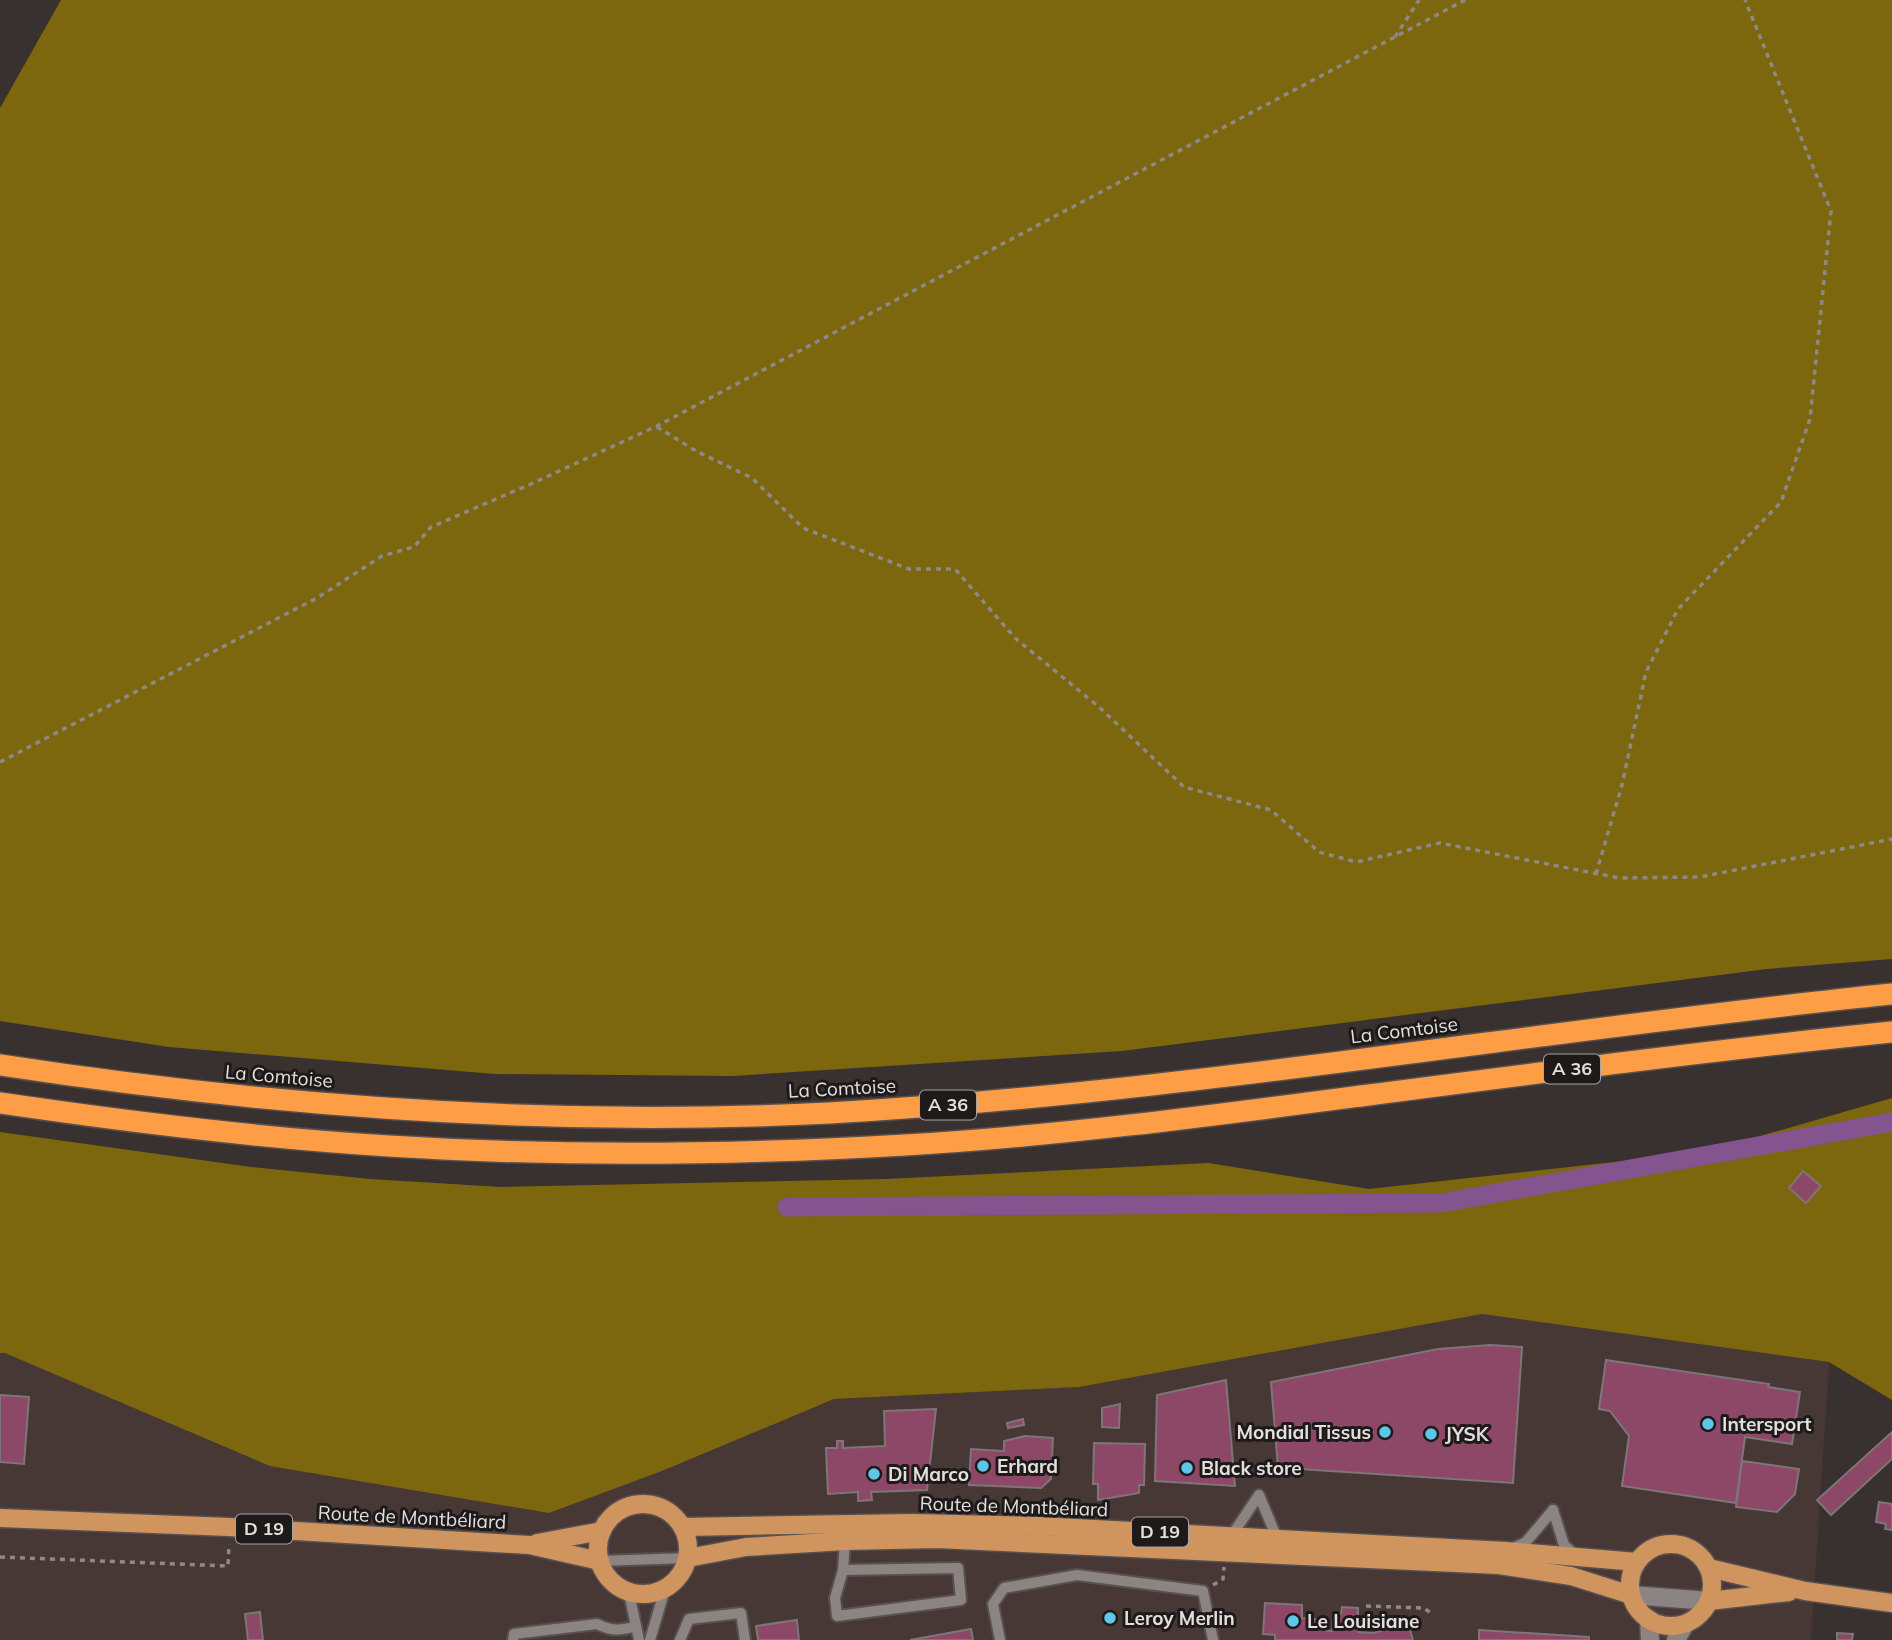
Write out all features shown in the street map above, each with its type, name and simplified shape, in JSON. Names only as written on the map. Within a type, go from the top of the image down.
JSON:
[{"type":"highway","name":"La Comtoise","points":[[0,1065],[172,1089],[379,1108],[481,1114],[618,1116],[814,1113],[964,1104],[1169,1083],[1711,1014],[1892,994]]},
{"type":"highway","name":"A 36","points":[[0,1103],[254,1135],[392,1146],[599,1153],[790,1151],[922,1144],[1115,1127],[1638,1060],[1892,1031]]},
{"type":"main road","points":[[648,1504],[662,1508],[674,1516],[683,1527],[687,1537],[688,1558],[683,1571],[665,1589],[653,1594],[629,1592],[616,1586],[606,1575],[598,1546],[602,1531],[610,1519],[621,1510],[648,1504]]},
{"type":"main road","name":"Route de Montbéliard","points":[[0,1518],[229,1527],[529,1545],[600,1561]]},
{"type":"main road","name":"Route de Montbéliard","points":[[683,1527],[912,1523],[1228,1543],[1499,1564],[1571,1576],[1631,1595]]},
{"type":"main road","name":"Route de Montbéliard","points":[[529,1545],[602,1531]]},
{"type":"main road","name":"Route de Montbéliard","points":[[688,1558],[746,1547],[845,1541],[1228,1543],[1277,1538],[1506,1551],[1637,1562]]},
{"type":"main road","points":[[1681,1545],[1693,1550],[1709,1569],[1712,1590],[1703,1611],[1680,1632],[1672,1626],[1660,1625],[1649,1619],[1641,1613],[1631,1595],[1632,1572],[1637,1562],[1656,1546],[1681,1545]]},
{"type":"main road","points":[[1709,1569],[1805,1591],[1891,1602]]},
{"type":"main road","points":[[1709,1601],[1805,1591]]},
{"type":"street","points":[[1631,1595],[1709,1601]]},
{"type":"street","points":[[1649,1619],[1650,1640]]},
{"type":"lane","points":[[1228,1543],[1259,1495],[1277,1538]]},
{"type":"lane","points":[[1506,1551],[1526,1542],[1553,1510],[1564,1545],[1577,1557]]},
{"type":"lane","points":[[844,1570],[958,1568],[961,1600],[837,1616],[835,1598],[844,1570],[845,1541]]},
{"type":"lane","points":[[600,1561],[688,1558]]},
{"type":"lane","points":[[1000,1640],[993,1604],[1004,1588],[1077,1576],[1203,1591],[1213,1640]]},
{"type":"lane","points":[[650,1640],[665,1589]]},
{"type":"lane","points":[[629,1592],[639,1640]]},
{"type":"lane","points":[[680,1640],[689,1619],[741,1613],[745,1640]]},
{"type":"lane","points":[[513,1640],[514,1634],[597,1624],[619,1631],[636,1626]]},
{"type":"path","points":[[1395,37],[1419,0]]},
{"type":"path","points":[[0,762],[317,598],[382,556],[414,547],[431,527],[657,426],[1465,0]]},
{"type":"path","points":[[1596,874],[1622,785],[1646,672],[1678,609],[1781,502],[1810,419],[1831,211],[1745,0]]},
{"type":"path","points":[[657,426],[696,451],[752,478],[803,528],[909,569],[955,569],[1016,638],[1099,707],[1184,787],[1271,810],[1319,852],[1356,862],[1440,842],[1619,878],[1700,877],[1892,839]]},
{"type":"path","points":[[0,1557],[228,1566],[229,1527]]},
{"type":"path","points":[[1203,1591],[1223,1579],[1228,1543]]},
{"type":"path","points":[[1366,1606],[1424,1608],[1432,1614]]},
{"type":"shaded area","points":[[61,0],[1892,0],[1892,959],[1767,969],[1122,1051],[732,1076],[495,1074],[169,1047],[0,1021],[0,108]]},
{"type":"shaded area","points":[[1892,1098],[1892,1400],[1829,1362],[1482,1314],[1079,1387],[834,1399],[662,1471],[549,1513],[270,1466],[0,1353],[0,1132],[251,1167],[370,1179],[501,1187],[886,1179],[1209,1163],[1369,1189],[1705,1152]]},
{"type":"shaded area","points":[[1482,1314],[1829,1362],[1811,1640],[0,1640],[0,1353],[549,1513],[662,1471],[834,1399],[1079,1387]]},
{"type":"building","points":[[1803,1171],[1821,1186],[1806,1203],[1789,1188]]},
{"type":"building","points":[[1490,1345],[1522,1347],[1513,1483],[1284,1468],[1284,1475],[1283,1468],[1278,1468],[1271,1382],[1438,1349]]},
{"type":"building","name":"Intersport","points":[[1606,1360],[1769,1384],[1768,1387],[1800,1392],[1792,1444],[1745,1437],[1736,1503],[1622,1486],[1629,1436],[1610,1411],[1599,1409]]},
{"type":"building","points":[[1226,1380],[1235,1486],[1155,1481],[1157,1395]]},
{"type":"building","points":[[0,1395],[29,1397],[24,1464],[0,1462]]},
{"type":"building","points":[[1120,1404],[1119,1428],[1102,1427],[1102,1408]]},
{"type":"building","points":[[936,1409],[927,1490],[871,1492],[872,1500],[858,1501],[858,1492],[828,1494],[826,1448],[837,1448],[837,1441],[843,1441],[843,1448],[885,1446],[884,1411]]},
{"type":"building","points":[[1023,1419],[1024,1425],[1008,1428],[1007,1423]]},
{"type":"building","points":[[1892,1432],[1892,1459],[1831,1515],[1817,1500]]},
{"type":"building","points":[[1025,1436],[1053,1438],[1051,1479],[1041,1488],[969,1485],[971,1449],[1004,1451],[1004,1441]]},
{"type":"building","points":[[1094,1443],[1145,1444],[1144,1485],[1139,1485],[1139,1493],[1098,1500],[1098,1484],[1093,1484]]},
{"type":"building","points":[[1742,1461],[1799,1469],[1795,1494],[1777,1512],[1736,1507]]},
{"type":"building","points":[[1879,1502],[1892,1504],[1892,1530],[1885,1529],[1886,1524],[1876,1522]]},
{"type":"building","name":"Le Louisiane","points":[[1265,1603],[1302,1605],[1302,1618],[1323,1620],[1323,1630],[1332,1631],[1333,1613],[1341,1614],[1342,1607],[1358,1608],[1358,1632],[1374,1633],[1408,1623],[1413,1640],[1275,1640],[1275,1635],[1263,1634]]},
{"type":"building","points":[[260,1612],[263,1640],[248,1640],[245,1614]]},
{"type":"building","points":[[797,1620],[799,1640],[758,1640],[756,1626]]},
{"type":"building","points":[[971,1629],[973,1640],[910,1640]]},
{"type":"building","points":[[1479,1630],[1589,1637],[1589,1640],[1479,1640]]},
{"type":"building","points":[[1837,1633],[1853,1634],[1852,1640],[1837,1640]]},
{"type":"waterway","points":[[787,1207],[1441,1203],[1892,1122]]},
{"type":"place","name":"Intersport","points":[[1708,1424]]},
{"type":"place","name":"Mondial Tissus","points":[[1385,1432]]},
{"type":"place","name":"JYSK","points":[[1431,1434]]},
{"type":"place","name":"Erhard","points":[[983,1466]]},
{"type":"place","name":"Black store","points":[[1187,1468]]},
{"type":"place","name":"Di Marco","points":[[874,1474]]},
{"type":"place","name":"Leroy Merlin","points":[[1110,1618]]},
{"type":"place","name":"Le Louisiane","points":[[1293,1621]]}]
